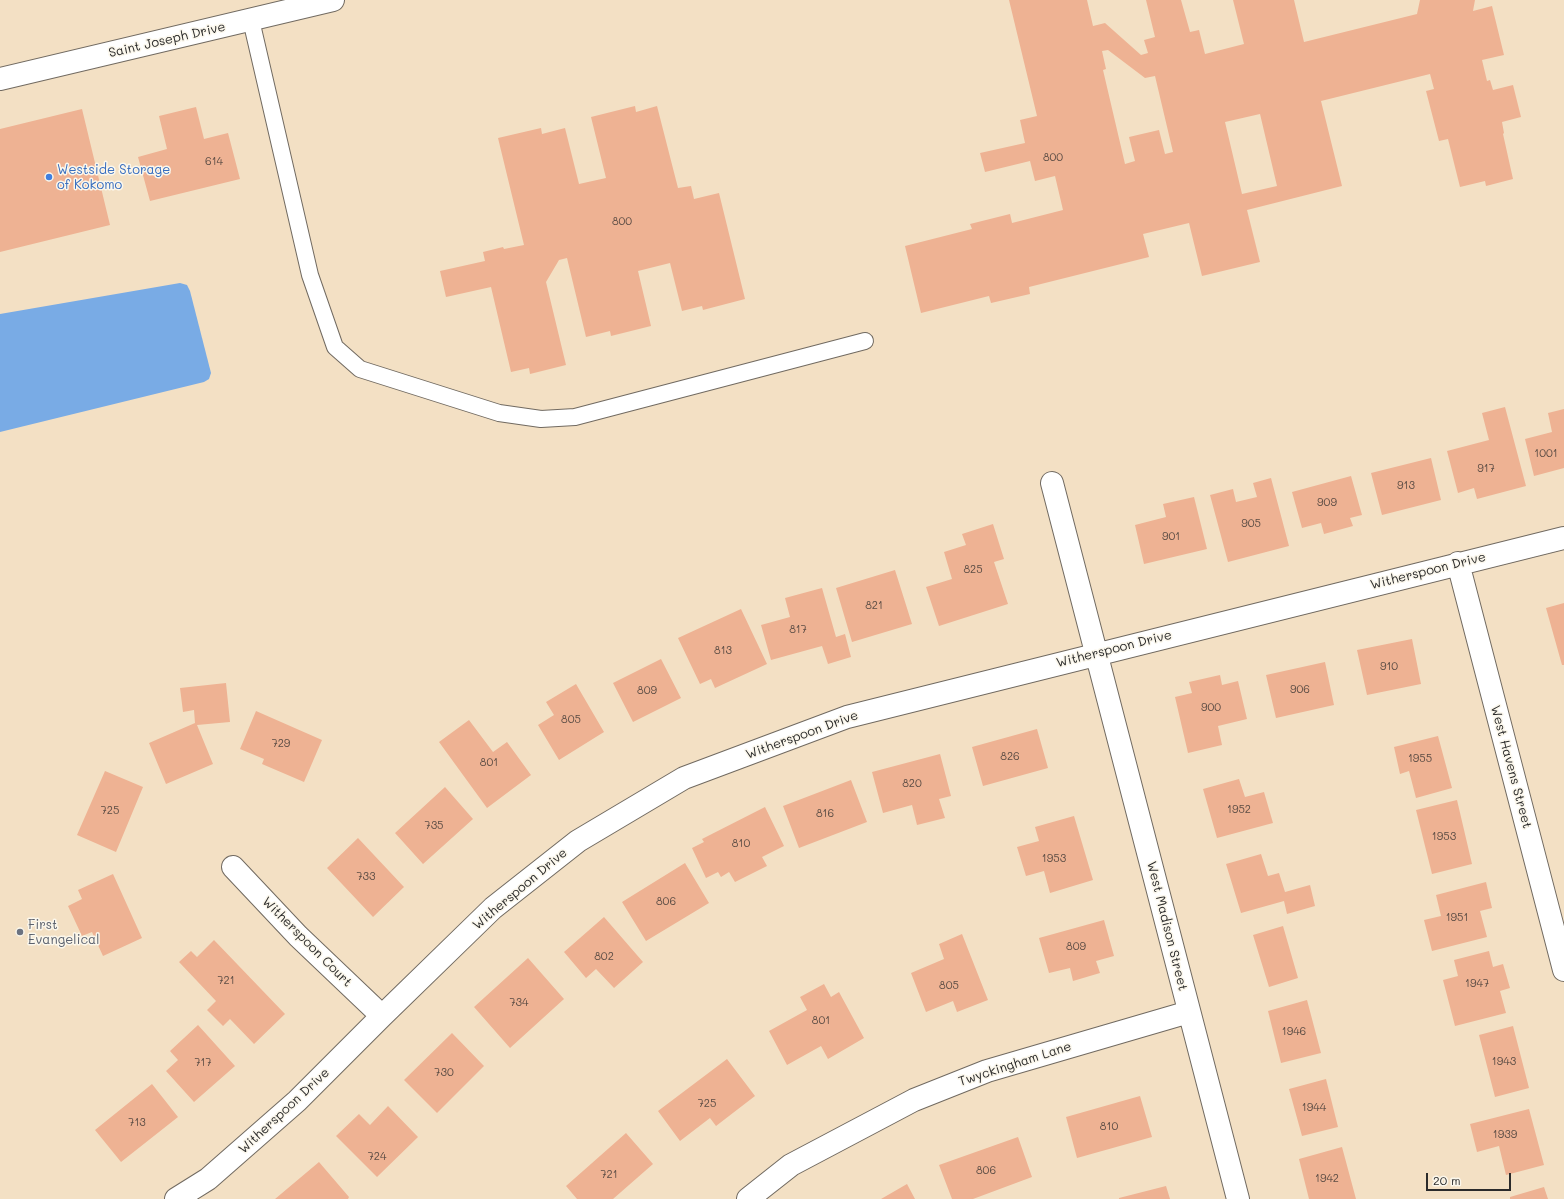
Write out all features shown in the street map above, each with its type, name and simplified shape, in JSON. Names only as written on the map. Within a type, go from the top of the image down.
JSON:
[{"type":"street","name":"Saint Joseph Drive","points":[[0,79],[333,0]]},
{"type":"street","name":"West Madison Street","points":[[1052,483],[1238,1199]]},
{"type":"street","name":"Witherspoon Drive","points":[[176,1199],[208,1179],[297,1101],[492,908],[578,841],[684,778],[847,717],[1458,563],[1564,538]]},
{"type":"street","name":"West Havens Street","points":[[1458,563],[1559,931],[1564,970]]},
{"type":"street","name":"Witherspoon Court","points":[[233,867],[298,936],[382,1016]]},
{"type":"street","name":"Twyckingham Lane","points":[[748,1199],[791,1165],[914,1100],[987,1071],[1189,1012]]},
{"type":"lane","points":[[251,20],[310,275],[335,348],[360,369],[499,413],[541,419],[575,417],[864,341]]},
{"type":"water","points":[[180,283],[187,285],[190,291],[211,373],[209,379],[204,382],[0,432],[0,314]]},
{"type":"building","points":[[1009,0],[1087,0],[1093,26],[1105,23],[1141,55],[1148,53],[1144,40],[1155,37],[1146,0],[1181,0],[1190,32],[1199,30],[1205,54],[1244,44],[1233,0],[1294,0],[1304,42],[1417,14],[1420,0],[1475,0],[1473,11],[1492,6],[1504,55],[1482,60],[1487,81],[1490,80],[1493,90],[1513,85],[1521,117],[1502,122],[1503,134],[1513,179],[1486,186],[1485,181],[1460,187],[1448,139],[1439,141],[1426,91],[1434,89],[1430,74],[1321,101],[1342,186],[1247,210],[1260,262],[1202,276],[1189,223],[1143,234],[1149,257],[1029,287],[1030,294],[991,303],[989,296],[921,313],[905,246],[972,229],[970,224],[1010,214],[1012,223],[1063,210],[1055,176],[1035,181],[1030,161],[985,172],[980,153],[1025,143],[1020,120],[1037,116]],"holes":[[[1108,50],[1145,78],[1155,76],[1173,152],[1165,154],[1159,130],[1129,137],[1135,161],[1125,164],[1103,70],[1106,69],[1102,51]],[[1260,114],[1277,186],[1242,194],[1225,122]]]},
{"type":"building","points":[[635,106],[636,112],[657,106],[678,188],[691,186],[694,199],[719,193],[745,299],[703,310],[702,306],[682,311],[670,263],[638,271],[651,326],[611,336],[610,331],[586,337],[567,258],[559,260],[546,282],[566,365],[530,374],[529,368],[511,372],[491,287],[446,297],[440,271],[485,261],[483,252],[503,247],[504,249],[524,245],[498,138],[541,128],[542,134],[565,128],[579,184],[606,178],[591,117]]},
{"type":"building","points":[[196,107],[204,139],[228,133],[240,179],[150,201],[138,157],[167,149],[159,116]]},
{"type":"building","name":"Westside Storage of Kokomo","points":[[82,109],[110,225],[0,252],[0,129]]},
{"type":"building","points":[[1505,407],[1526,486],[1477,499],[1474,488],[1458,493],[1447,451],[1489,440],[1482,413]]},
{"type":"building","points":[[1564,409],[1564,468],[1534,476],[1525,439],[1552,432],[1548,413]]},
{"type":"building","points":[[1431,458],[1441,500],[1382,515],[1371,473]]},
{"type":"building","points":[[1351,476],[1362,515],[1350,518],[1353,526],[1324,534],[1321,523],[1302,528],[1292,492]]},
{"type":"building","points":[[1271,478],[1289,546],[1228,562],[1210,495],[1233,489],[1236,502],[1257,497],[1253,483]]},
{"type":"building","points":[[1194,497],[1207,549],[1144,564],[1135,525],[1166,517],[1163,504]]},
{"type":"building","points":[[993,524],[1004,559],[994,562],[1008,604],[939,626],[926,587],[952,579],[944,552],[966,545],[962,534]]},
{"type":"building","points":[[895,570],[912,624],[852,642],[836,588]]},
{"type":"building","points":[[822,588],[836,637],[845,634],[851,657],[828,664],[822,646],[771,660],[761,625],[790,617],[785,598]]},
{"type":"building","points":[[1564,603],[1564,665],[1562,665],[1546,608]]},
{"type":"building","points":[[741,609],[767,664],[715,688],[711,679],[700,684],[678,638]]},
{"type":"building","points":[[1412,639],[1421,684],[1367,695],[1357,650]]},
{"type":"building","points":[[661,659],[681,698],[633,722],[613,683]]},
{"type":"building","points":[[1325,662],[1334,705],[1276,718],[1266,675]]},
{"type":"building","points":[[1220,675],[1222,685],[1238,681],[1247,719],[1218,726],[1222,745],[1188,753],[1175,697],[1192,693],[1189,682]]},
{"type":"building","points":[[226,683],[230,722],[197,725],[213,764],[166,784],[149,743],[195,723],[194,710],[183,712],[180,688]]},
{"type":"building","points":[[576,684],[604,732],[559,760],[538,725],[554,715],[546,702]]},
{"type":"building","points":[[256,711],[322,740],[304,782],[262,764],[264,759],[240,749]]},
{"type":"building","points":[[469,720],[493,752],[507,742],[531,775],[487,808],[439,742]]},
{"type":"building","points":[[1037,729],[1048,768],[983,786],[972,747]]},
{"type":"building","points":[[1438,736],[1452,788],[1416,798],[1409,771],[1400,774],[1394,747]]},
{"type":"building","points":[[940,754],[951,796],[939,799],[945,818],[917,825],[912,805],[883,813],[872,772]]},
{"type":"building","points":[[105,771],[143,787],[116,852],[77,835]]},
{"type":"building","points":[[1239,779],[1245,797],[1264,792],[1273,823],[1217,838],[1203,789]]},
{"type":"building","points":[[851,780],[867,822],[799,848],[783,806]]},
{"type":"building","points":[[445,787],[473,819],[423,864],[395,833]]},
{"type":"building","points":[[1457,800],[1472,864],[1432,874],[1416,810]]},
{"type":"building","points":[[765,807],[784,846],[762,857],[767,866],[735,882],[729,872],[721,877],[718,872],[706,878],[692,848],[704,842],[702,839]]},
{"type":"building","points":[[1074,816],[1093,880],[1050,893],[1044,871],[1026,876],[1017,847],[1039,841],[1035,827]]},
{"type":"building","points":[[358,838],[404,887],[373,917],[327,868]]},
{"type":"building","points":[[1261,854],[1268,876],[1279,873],[1285,892],[1310,885],[1315,906],[1287,914],[1284,901],[1241,913],[1226,864]]},
{"type":"building","points":[[685,863],[709,903],[646,941],[622,902]]},
{"type":"building","points":[[113,874],[142,938],[103,956],[92,932],[82,936],[68,906],[82,899],[78,890]]},
{"type":"building","points":[[1486,882],[1492,908],[1480,911],[1487,937],[1432,951],[1424,920],[1441,916],[1436,895]]},
{"type":"building","points":[[604,917],[643,962],[614,988],[596,969],[586,978],[564,952]]},
{"type":"building","points":[[1104,920],[1114,956],[1096,961],[1100,973],[1073,981],[1070,968],[1049,973],[1039,938]]},
{"type":"building","points":[[1283,926],[1298,978],[1269,987],[1253,935]]},
{"type":"building","points":[[962,934],[988,1000],[957,1012],[953,1001],[926,1012],[911,973],[944,959],[939,944]]},
{"type":"building","points":[[214,940],[285,1014],[254,1044],[230,1019],[223,1026],[207,1010],[216,1001],[179,962],[191,951],[197,957]]},
{"type":"building","points":[[1489,951],[1493,967],[1503,964],[1510,988],[1500,991],[1506,1013],[1455,1026],[1443,980],[1458,976],[1454,960]]},
{"type":"building","points":[[528,958],[564,999],[510,1048],[474,1007]]},
{"type":"building","points":[[824,984],[831,997],[839,992],[864,1038],[828,1059],[821,1046],[787,1065],[769,1031],[807,1010],[800,997]]},
{"type":"building","points":[[1307,1000],[1321,1053],[1281,1063],[1268,1011]]},
{"type":"building","points":[[198,1025],[235,1066],[194,1102],[166,1071],[178,1060],[170,1051]]},
{"type":"building","points":[[1513,1026],[1529,1088],[1495,1097],[1479,1035]]},
{"type":"building","points":[[452,1033],[484,1066],[437,1113],[404,1080]]},
{"type":"building","points":[[727,1059],[755,1096],[716,1126],[710,1118],[680,1141],[658,1111]]},
{"type":"building","points":[[1326,1079],[1338,1127],[1302,1136],[1289,1089]]},
{"type":"building","points":[[152,1084],[178,1117],[121,1162],[95,1130]]},
{"type":"building","points":[[1140,1096],[1152,1137],[1077,1158],[1066,1117]]},
{"type":"building","points":[[388,1106],[418,1137],[377,1177],[336,1136],[359,1114],[370,1125]]},
{"type":"building","points":[[1529,1109],[1544,1165],[1506,1175],[1499,1146],[1477,1152],[1470,1124]]},
{"type":"building","points":[[626,1133],[653,1164],[613,1199],[577,1199],[566,1186]]},
{"type":"building","points":[[1018,1137],[1032,1177],[973,1199],[952,1199],[939,1165]]},
{"type":"building","points":[[1342,1147],[1356,1199],[1309,1199],[1299,1159]]},
{"type":"building","points":[[319,1162],[349,1197],[348,1199],[275,1199]]},
{"type":"building","points":[[907,1184],[915,1199],[881,1199]]},
{"type":"building","points":[[1166,1186],[1170,1199],[1119,1199],[1119,1198]]},
{"type":"building","points":[[1544,1187],[1548,1199],[1510,1199],[1510,1197]]},
{"type":"place","name":"Westside Storage of Kokomo","points":[[49,177]]},
{"type":"place","name":"First Evangelical","points":[[20,932]]}]
